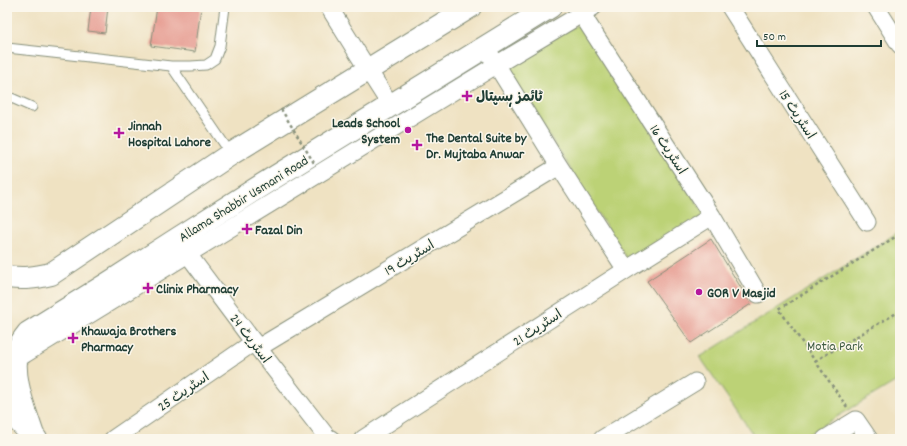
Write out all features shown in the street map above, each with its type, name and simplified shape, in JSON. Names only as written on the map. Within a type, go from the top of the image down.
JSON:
[{"type":"main road","points":[[7,277],[37,278],[51,274],[231,154],[470,7]]},
{"type":"main road","name":"Allama Shabbir Usmani Road","points":[[34,437],[18,384],[16,360],[23,339],[28,333],[107,284],[182,246],[391,106],[491,56],[550,7]]},
{"type":"main road","points":[[7,409],[34,437]]},
{"type":"street","points":[[329,7],[367,70],[391,106]]},
{"type":"street","name":"اسٹریٹ 15","points":[[730,7],[867,222]]},
{"type":"street","points":[[876,7],[900,45]]},
{"type":"street","points":[[182,246],[491,56],[584,9]]},
{"type":"street","name":"اسٹریٹ 16","points":[[584,9],[712,216],[758,294]]},
{"type":"street","points":[[491,56],[626,270]]},
{"type":"street","name":"اسٹریٹ 19","points":[[256,345],[559,166]]},
{"type":"street","name":"اسٹریٹ 21","points":[[363,439],[712,216]]},
{"type":"street","name":"اسٹریٹ 24","points":[[182,246],[327,438]]},
{"type":"street","name":"اسٹریٹ 25","points":[[113,439],[256,345]]},
{"type":"street","points":[[602,439],[694,382]]},
{"type":"street","points":[[825,439],[856,420],[868,439]]},
{"type":"lane","points":[[7,48],[171,66],[206,65],[215,58],[220,46],[225,7]]},
{"type":"lane","points":[[171,66],[231,154]]},
{"type":"lane","points":[[7,96],[32,108]]},
{"type":"path","points":[[281,109],[314,163]]},
{"type":"path","points":[[856,420],[779,309],[900,235]]},
{"type":"path","points":[[815,361],[900,311]]},
{"type":"green space","points":[[582,22],[705,215],[628,261],[506,67]]},
{"type":"green space","name":"Motia Park","points":[[900,231],[900,379],[800,439],[756,439],[700,357]]},
{"type":"building","points":[[91,7],[108,7],[105,33],[88,31]]},
{"type":"building","points":[[157,7],[201,7],[195,52],[151,46]]},
{"type":"building","name":"GOR V Masjid","points":[[711,239],[751,304],[691,343],[647,281]]},
{"type":"place","name":"ٹائمز ہسپتال","points":[[467,96]]},
{"type":"place","name":"Leads School System","points":[[408,130]]},
{"type":"place","name":"Jinnah Hospital Lahore","points":[[119,133]]},
{"type":"place","name":"The Dental Suite by Dr. Mujtaba Anwar","points":[[417,145]]},
{"type":"place","name":"Fazal Din","points":[[247,229]]},
{"type":"place","name":"Clinix Pharmacy","points":[[148,288]]},
{"type":"place","name":"GOR V Masjid","points":[[699,292]]},
{"type":"place","name":"Khawaja Brothers Pharmacy","points":[[73,338]]}]
